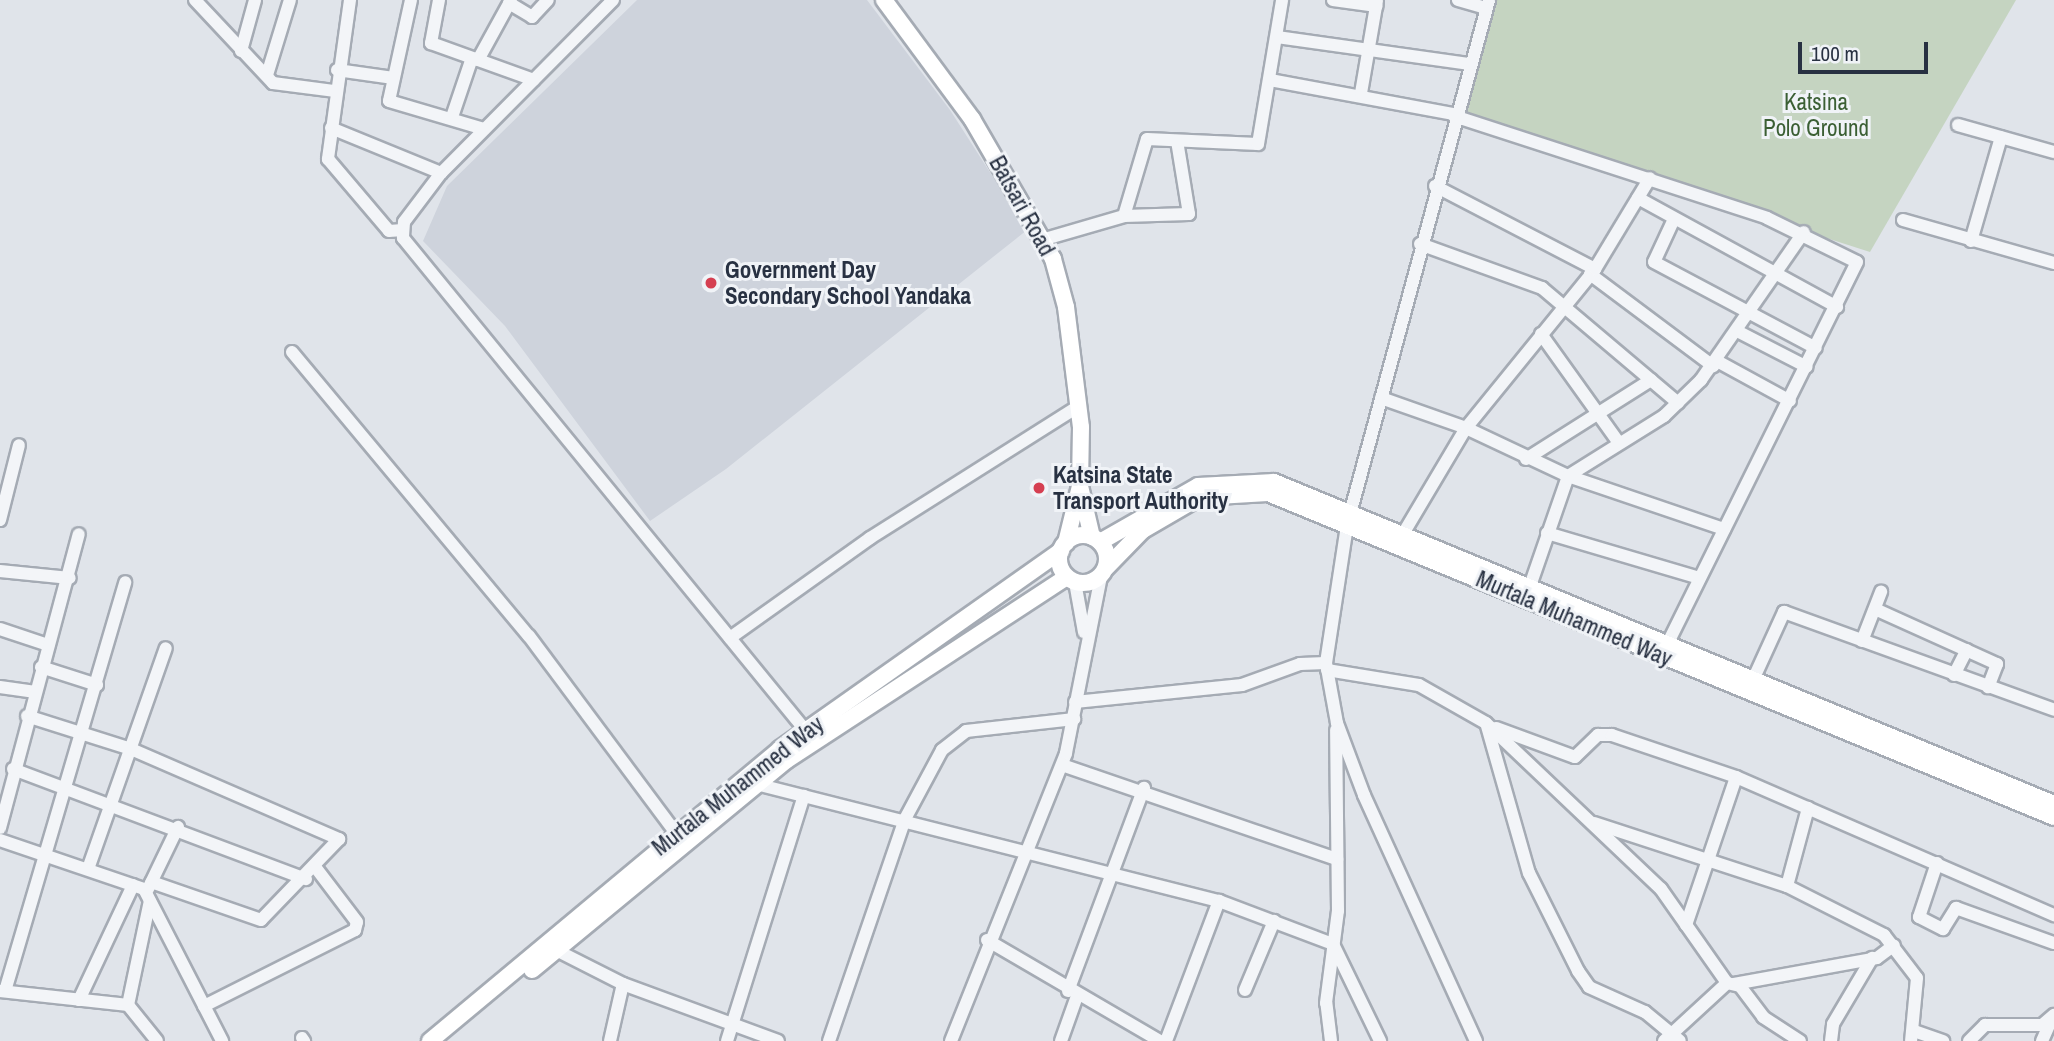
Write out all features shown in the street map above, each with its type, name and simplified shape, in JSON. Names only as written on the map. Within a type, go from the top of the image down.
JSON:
[{"type":"main road","name":"Batsari Road","points":[[884,0],[972,120],[1045,239],[1066,307],[1079,406],[1080,486]]},
{"type":"main road","points":[[1063,547],[1096,539],[1178,494],[1217,481],[1274,482],[1349,519],[1403,534],[1530,586],[1753,680],[1903,748],[1932,754],[2054,804]]},
{"type":"main road","points":[[1080,486],[1103,572],[1071,579],[1063,547],[1080,486]]},
{"type":"main road","name":"Murtala Muhammed Way","points":[[1103,572],[1143,530],[1219,491],[1268,493],[1349,519],[1903,748],[2054,817]]},
{"type":"main road","name":"Murtala Muhammed Way","points":[[430,1041],[675,832],[806,731],[1063,547]]},
{"type":"main road","name":"Murtala Muhammed Way","points":[[447,1041],[756,784],[1071,579]]},
{"type":"street","points":[[195,0],[273,83],[335,91]]},
{"type":"street","points":[[241,51],[255,0]]},
{"type":"street","points":[[267,75],[290,0]]},
{"type":"street","points":[[350,0],[337,70],[328,159],[389,231],[403,230]]},
{"type":"street","points":[[411,0],[389,101],[452,117],[484,130]]},
{"type":"street","points":[[439,0],[432,43],[534,79]]},
{"type":"street","points":[[452,117],[475,59],[510,1],[532,18],[548,0]]},
{"type":"street","points":[[403,230],[441,173],[613,0]]},
{"type":"street","points":[[1124,216],[1144,142],[1178,141],[1255,146],[1270,80],[1282,0]]},
{"type":"street","points":[[1334,0],[1377,3],[1361,93]]},
{"type":"street","points":[[1331,1041],[1326,985],[1334,944],[1337,859],[1336,723],[1326,666],[1349,519],[1454,115],[1488,4],[1458,0]]},
{"type":"street","points":[[1276,37],[1371,46],[1470,64]]},
{"type":"street","points":[[337,70],[393,78]]},
{"type":"street","points":[[1270,80],[1361,93],[1454,115],[1650,178],[1804,232],[1857,262],[1667,645]]},
{"type":"street","points":[[1958,125],[2054,152]]},
{"type":"street","points":[[331,128],[441,173]]},
{"type":"street","points":[[1971,241],[2000,137]]},
{"type":"street","points":[[1045,239],[1124,216],[1191,212],[1178,141]]},
{"type":"street","points":[[1403,534],[1466,428],[1592,271],[1650,178]]},
{"type":"street","points":[[1435,186],[1592,271],[1715,364],[1790,401]]},
{"type":"street","points":[[1638,198],[1837,307]]},
{"type":"street","points":[[1674,219],[1652,260],[1816,348]]},
{"type":"street","points":[[1903,220],[2054,263]]},
{"type":"street","points":[[403,230],[806,731]]},
{"type":"street","points":[[1530,586],[1568,476],[1678,403],[1715,364],[1739,332],[1804,232]]},
{"type":"street","points":[[1420,244],[1536,285],[1566,304],[1678,403]]},
{"type":"street","points":[[1739,332],[1807,367]]},
{"type":"street","points":[[1541,334],[1619,443]]},
{"type":"street","points":[[292,352],[529,636],[675,832]]},
{"type":"street","points":[[1526,459],[1651,380]]},
{"type":"street","points":[[1381,398],[1466,428],[1526,459],[1568,476],[1724,529]]},
{"type":"street","points":[[730,638],[870,538],[1079,406]]},
{"type":"street","points":[[0,520],[19,445]]},
{"type":"street","points":[[1547,533],[1700,578]]},
{"type":"street","points":[[0,828],[27,716],[70,578],[79,534]]},
{"type":"street","points":[[0,570],[70,578]]},
{"type":"street","points":[[951,1041],[987,940],[1062,765],[1074,719],[1085,635],[1103,572]]},
{"type":"street","points":[[1071,579],[1085,635]]},
{"type":"street","points":[[125,582],[50,856],[3,991],[128,1005],[157,1041]]},
{"type":"street","points":[[1861,641],[1881,592]]},
{"type":"street","points":[[1875,609],[1998,665],[1988,687]]},
{"type":"street","points":[[1753,680],[1780,613],[2054,710]]},
{"type":"street","points":[[0,629],[48,645]]},
{"type":"street","points":[[88,869],[166,648]]},
{"type":"street","points":[[1954,675],[1967,650]]},
{"type":"street","points":[[1075,702],[1242,685],[1300,664],[1326,666],[1419,685],[1486,723],[1553,754],[1575,757],[1604,733],[1736,777],[2054,915]]},
{"type":"street","points":[[41,667],[97,685]]},
{"type":"street","points":[[0,687],[34,692]]},
{"type":"street","points":[[0,840],[133,884],[149,892],[261,920],[316,868],[337,835],[131,749],[27,716]]},
{"type":"street","points":[[829,1041],[905,820],[942,750],[966,731],[1074,719]]},
{"type":"street","points":[[1336,723],[1418,923],[1476,1041]]},
{"type":"street","points":[[1486,723],[1661,889],[1731,983],[1763,1017],[1800,1041]]},
{"type":"street","points":[[1486,723],[1513,802],[1528,873],[1578,971],[1589,987],[1645,1012],[1672,1039],[1731,983],[1872,958],[1894,945]]},
{"type":"street","points":[[1062,765],[1144,788],[1337,859]]},
{"type":"street","points":[[13,769],[69,785],[306,879]]},
{"type":"street","points":[[1686,925],[1736,777]]},
{"type":"street","points":[[756,784],[1027,848],[1219,901],[1334,944],[1380,1041]]},
{"type":"street","points":[[1061,1041],[1072,994],[1144,788]]},
{"type":"street","points":[[727,1041],[804,796]]},
{"type":"street","points":[[1787,886],[1808,808]]},
{"type":"street","points":[[1591,822],[1787,886],[1861,920],[1894,945],[1917,978],[1912,1036],[1943,1041]]},
{"type":"street","points":[[128,1005],[149,892],[178,827]]},
{"type":"street","points":[[1937,863],[1919,917],[1943,929],[1956,908],[2054,943]]},
{"type":"street","points":[[204,1006],[355,930],[357,922],[316,868]]},
{"type":"street","points":[[79,1000],[133,884]]},
{"type":"street","points":[[149,892],[222,1041]]},
{"type":"street","points":[[987,940],[1072,994],[1163,1041],[1219,901]]},
{"type":"street","points":[[1245,990],[1274,921]]},
{"type":"street","points":[[556,950],[623,984],[778,1041]]},
{"type":"street","points":[[1831,1041],[1833,1024],[1872,958]]},
{"type":"street","points":[[610,1041],[623,984]]},
{"type":"street","points":[[1969,1041],[1984,1025],[2042,1025],[2054,1015]]},
{"type":"street","points":[[2042,1041],[2054,1015]]},
{"type":"shaded area","name":"Government Day Secondary School Yandaka","points":[[637,0],[867,0],[950,110],[1027,230],[726,469],[650,521],[505,326],[423,241],[447,186]]},
{"type":"green space","name":"Katsina Polo Ground","points":[[1496,0],[2016,0],[1870,252],[1453,118]]},
{"type":"place","name":"Government Day Secondary School Yandaka","points":[[711,283]]},
{"type":"place","name":"Katsina State Transport Authority","points":[[1039,488]]}]
